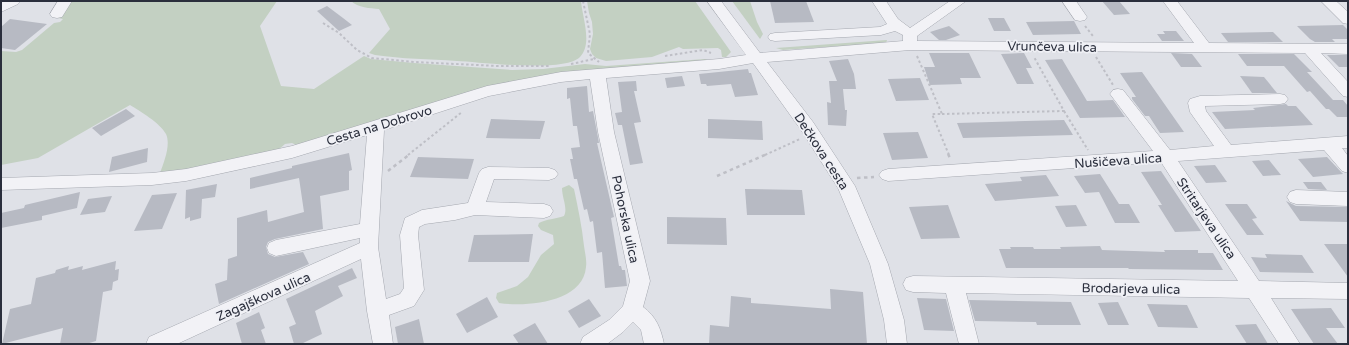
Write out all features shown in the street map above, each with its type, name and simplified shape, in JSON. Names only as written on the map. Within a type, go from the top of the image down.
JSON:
[{"type":"street","points":[[1,8],[13,1]]},
{"type":"street","points":[[57,14],[65,1]]},
{"type":"street","name":"Dečkova cesta","points":[[714,1],[807,126],[846,186],[879,264],[894,320],[897,344]]},
{"type":"street","points":[[879,1],[888,16],[913,45],[959,1]]},
{"type":"street","points":[[1069,1],[1080,17]]},
{"type":"street","points":[[1170,1],[1205,48]]},
{"type":"street","points":[[1328,1],[1348,20]]},
{"type":"street","points":[[775,37],[881,30],[896,26]]},
{"type":"street","name":"Vrunčeva ulica","points":[[756,58],[913,45],[1348,49]]},
{"type":"street","points":[[1308,48],[1348,92]]},
{"type":"street","name":"Cesta na Dobrovo","points":[[1,184],[152,179],[186,175],[292,152],[376,127],[487,91],[596,67],[719,64],[756,58]]},
{"type":"street","name":"Pohorska ulica","points":[[596,67],[606,132],[640,280],[632,310]]},
{"type":"street","name":"Stritarjeva ulica","points":[[1118,94],[1166,156],[1290,344]]},
{"type":"street","points":[[1226,151],[1198,112],[1196,103],[1200,101],[1280,99]]},
{"type":"street","points":[[376,127],[369,238],[382,344]]},
{"type":"street","name":"Nušičeva ulica","points":[[888,175],[1348,142]]},
{"type":"street","points":[[1328,143],[1348,167]]},
{"type":"street","points":[[475,208],[488,173],[549,174]]},
{"type":"street","points":[[1296,197],[1348,198]]},
{"type":"street","points":[[378,311],[407,300],[414,290],[409,235],[411,223],[422,217],[456,213],[475,208],[544,211]]},
{"type":"street","points":[[276,248],[369,238]]},
{"type":"street","name":"Zagajškova ulica","points":[[165,342],[369,238]]},
{"type":"street","name":"Brodarjeva ulica","points":[[913,284],[1348,290]]},
{"type":"street","points":[[954,285],[969,344]]},
{"type":"street","points":[[598,342],[632,310],[643,317],[652,329],[654,344]]},
{"type":"path","points":[[583,1],[590,34],[588,53],[596,67]]},
{"type":"path","points":[[1080,17],[1118,94]]},
{"type":"path","points":[[323,22],[339,33],[357,50],[372,58],[414,62],[498,66],[556,66]]},
{"type":"path","points":[[913,45],[942,114]]},
{"type":"path","points":[[1033,55],[1064,111],[1095,161]]},
{"type":"path","points":[[570,64],[596,67]]},
{"type":"path","points":[[386,173],[466,109]]},
{"type":"path","points":[[956,171],[932,114],[1064,111]]},
{"type":"path","points":[[717,176],[800,139]]},
{"type":"path","points":[[842,179],[888,175]]},
{"type":"green space","points":[[69,1],[277,1],[260,26],[281,86],[314,89],[364,56],[371,59],[512,70],[543,69],[585,64],[606,66],[705,59],[710,61],[560,74],[296,145],[292,143],[285,144],[278,150],[203,167],[160,173],[165,159],[168,143],[166,134],[155,122],[130,105],[38,158],[1,165],[1,51],[16,52],[22,50],[54,23],[60,22],[63,19],[58,18]]},
{"type":"green space","points":[[351,1],[581,1],[586,30],[586,45],[580,57],[571,62],[540,66],[375,55],[369,53],[390,29],[379,9],[361,6]]},
{"type":"green space","points":[[587,1],[695,1],[731,52],[726,57],[722,57],[721,50],[718,48],[683,49],[679,47],[652,57],[606,61],[596,58],[590,49],[593,34]]},
{"type":"green space","points":[[732,1],[750,1],[763,34],[760,39]]},
{"type":"green space","points":[[887,40],[886,43],[783,50],[776,48]]},
{"type":"green space","points":[[569,185],[574,189],[582,232],[586,262],[583,279],[575,288],[552,300],[524,304],[499,303],[496,298],[497,293],[517,286],[528,277],[541,255],[554,244],[553,235],[541,230],[538,226],[539,223],[564,216],[565,206],[562,188]]},
{"type":"building","points":[[770,1],[806,1],[814,22],[775,23]]},
{"type":"building","points":[[1102,1],[1119,1],[1130,14],[1114,15]]},
{"type":"building","points":[[327,6],[352,25],[339,31],[317,11]]},
{"type":"building","points":[[988,18],[1004,18],[1011,31],[994,31]]},
{"type":"building","points":[[10,19],[47,24],[15,50],[1,48],[1,27]]},
{"type":"building","points":[[1074,21],[1081,34],[1033,35],[1026,22]]},
{"type":"building","points":[[1343,25],[1348,30],[1348,39],[1332,39],[1335,42],[1315,42],[1297,26]]},
{"type":"building","points":[[949,26],[960,35],[946,40],[939,40],[930,32]]},
{"type":"building","points":[[1163,31],[1176,31],[1184,41],[1162,41],[1157,34],[1165,34]]},
{"type":"building","points":[[1273,32],[1283,42],[1228,42],[1221,33]]},
{"type":"building","points":[[929,53],[969,53],[981,78],[960,78],[962,84],[930,85],[924,67],[935,67]]},
{"type":"building","points":[[1024,53],[1032,68],[1026,68],[1034,84],[1017,84],[1001,54]]},
{"type":"building","points":[[1171,53],[1192,54],[1202,67],[1181,67]]},
{"type":"building","points":[[1238,54],[1294,54],[1312,72],[1307,72],[1333,100],[1343,100],[1348,106],[1348,117],[1337,117],[1329,109],[1326,109],[1310,91],[1307,92],[1284,66],[1247,66]]},
{"type":"building","points":[[1327,55],[1348,55],[1348,67],[1339,67]]},
{"type":"building","points":[[848,59],[854,74],[856,89],[843,89],[845,110],[847,110],[846,126],[828,125],[827,102],[831,103],[829,81],[837,81],[829,61]]},
{"type":"building","points":[[1062,59],[1087,101],[1113,100],[1125,117],[1080,118],[1045,60]]},
{"type":"building","points":[[748,69],[749,73],[751,73],[758,95],[735,97],[731,84],[707,86],[706,84],[701,84],[699,74]]},
{"type":"building","points":[[1142,72],[1184,132],[1160,133],[1149,116],[1145,116],[1132,99],[1132,97],[1136,97],[1120,73]]},
{"type":"building","points":[[682,76],[685,86],[667,88],[665,78]]},
{"type":"building","points":[[1240,76],[1264,77],[1277,93],[1252,93]]},
{"type":"building","points":[[920,78],[929,100],[896,101],[888,79]]},
{"type":"building","points":[[636,81],[637,91],[634,91],[641,122],[634,123],[643,163],[630,165],[622,125],[618,125],[615,113],[622,112],[618,82]]},
{"type":"building","points":[[587,86],[589,112],[593,111],[599,143],[597,143],[614,217],[611,218],[619,266],[621,266],[622,270],[625,270],[627,286],[605,288],[602,252],[597,253],[593,221],[590,222],[587,209],[584,210],[577,179],[574,179],[570,159],[573,159],[571,148],[580,147],[577,126],[573,126],[570,98],[567,99],[567,88]]},
{"type":"building","points":[[1286,104],[1288,106],[1296,106],[1313,125],[1225,129],[1212,112],[1255,110],[1253,108]]},
{"type":"building","points":[[126,109],[135,116],[101,136],[92,128]]},
{"type":"building","points":[[491,119],[545,121],[540,139],[486,138]]},
{"type":"building","points":[[708,119],[762,121],[763,140],[708,138]]},
{"type":"building","points":[[1064,120],[1073,135],[963,138],[957,123]]},
{"type":"building","points":[[918,132],[928,158],[892,160],[883,133]]},
{"type":"building","points":[[148,148],[147,162],[109,172],[112,157]]},
{"type":"building","points":[[349,153],[352,170],[349,171],[349,190],[320,196],[323,229],[275,239],[268,242],[266,247],[268,254],[275,257],[303,252],[309,264],[219,304],[215,284],[227,280],[228,259],[237,256],[237,218],[267,210],[268,222],[304,212],[299,178],[250,189],[250,178],[292,168],[292,166]]},
{"type":"building","points":[[418,157],[474,159],[468,179],[410,177]]},
{"type":"building","points":[[1327,157],[1343,174],[1313,177],[1298,159]]},
{"type":"building","points":[[1269,160],[1281,175],[1263,176],[1252,161]]},
{"type":"building","points":[[1215,165],[1227,182],[1206,183],[1194,166]]},
{"type":"building","points":[[1161,171],[1201,231],[1175,232],[1158,205],[1162,205],[1141,172]]},
{"type":"building","points":[[1100,174],[1119,204],[1129,204],[1140,223],[1115,223],[1099,192],[1085,193],[1074,176]]},
{"type":"building","points":[[1046,175],[1059,196],[995,201],[985,184],[1022,181],[1020,177]]},
{"type":"building","points":[[1303,182],[1321,182],[1327,190],[1308,189]]},
{"type":"building","points":[[217,184],[215,197],[202,199],[201,218],[190,221],[190,217],[185,219],[186,190]]},
{"type":"building","points":[[745,189],[802,190],[805,215],[747,215]]},
{"type":"building","points":[[80,192],[77,208],[42,216],[42,220],[1,228],[1,213],[24,208],[25,205]]},
{"type":"building","points":[[177,193],[162,229],[134,231],[152,195]]},
{"type":"building","points":[[112,196],[105,212],[80,215],[88,199]]},
{"type":"building","points":[[1286,201],[1296,206],[1348,207],[1348,222],[1300,221]]},
{"type":"building","points":[[1225,204],[1247,204],[1257,218],[1252,219],[1264,235],[1247,235]]},
{"type":"building","points":[[948,205],[960,238],[921,239],[909,207]]},
{"type":"building","points":[[1076,205],[1087,226],[1066,227],[1055,206]]},
{"type":"building","points":[[667,217],[726,218],[727,245],[667,244]]},
{"type":"building","points":[[533,234],[529,262],[468,262],[474,235]]},
{"type":"building","points":[[1324,244],[1348,244],[1348,277]]},
{"type":"building","points":[[1100,246],[1102,250],[1165,252],[1164,250],[1198,250],[1198,253],[1213,253],[1223,270],[1006,268],[999,249],[1011,249],[1010,247],[1033,247],[1034,249],[1061,249],[1060,247]]},
{"type":"building","points":[[1265,254],[1302,255],[1314,273],[1260,272],[1251,257],[1267,258]]},
{"type":"building","points":[[116,261],[115,270],[119,269],[118,280],[113,282],[112,290],[103,292],[96,341],[86,344],[60,344],[63,328],[2,344],[10,309],[31,304],[36,278],[55,273],[56,270],[69,266],[68,270],[83,266],[82,270]]},
{"type":"building","points":[[352,268],[357,278],[338,286],[343,296],[315,311],[322,334],[301,344],[294,344],[289,327],[296,324],[286,299]]},
{"type":"building","points":[[830,289],[863,292],[867,344],[709,344],[710,325],[729,327],[731,296],[751,298],[751,303],[831,309]]},
{"type":"building","points":[[487,297],[498,317],[467,333],[456,314]]},
{"type":"building","points":[[917,298],[946,299],[954,331],[924,330]]},
{"type":"building","points":[[589,299],[601,316],[579,328],[568,311]]},
{"type":"building","points":[[969,300],[1071,302],[1081,325],[1037,325],[1036,322],[975,321]]},
{"type":"building","points":[[1118,302],[1129,325],[1108,325],[1098,303]]},
{"type":"building","points":[[1147,304],[1187,305],[1198,328],[1158,327]]},
{"type":"building","points":[[1331,308],[1345,328],[1326,328],[1338,344],[1314,344],[1291,309]]},
{"type":"building","points":[[259,312],[265,328],[261,330],[266,344],[242,344],[236,323]]},
{"type":"building","points":[[419,319],[424,344],[398,344],[395,327]]},
{"type":"building","points":[[535,323],[548,344],[519,344],[513,335]]},
{"type":"building","points":[[1256,324],[1268,344],[1247,344],[1235,325]]}]
